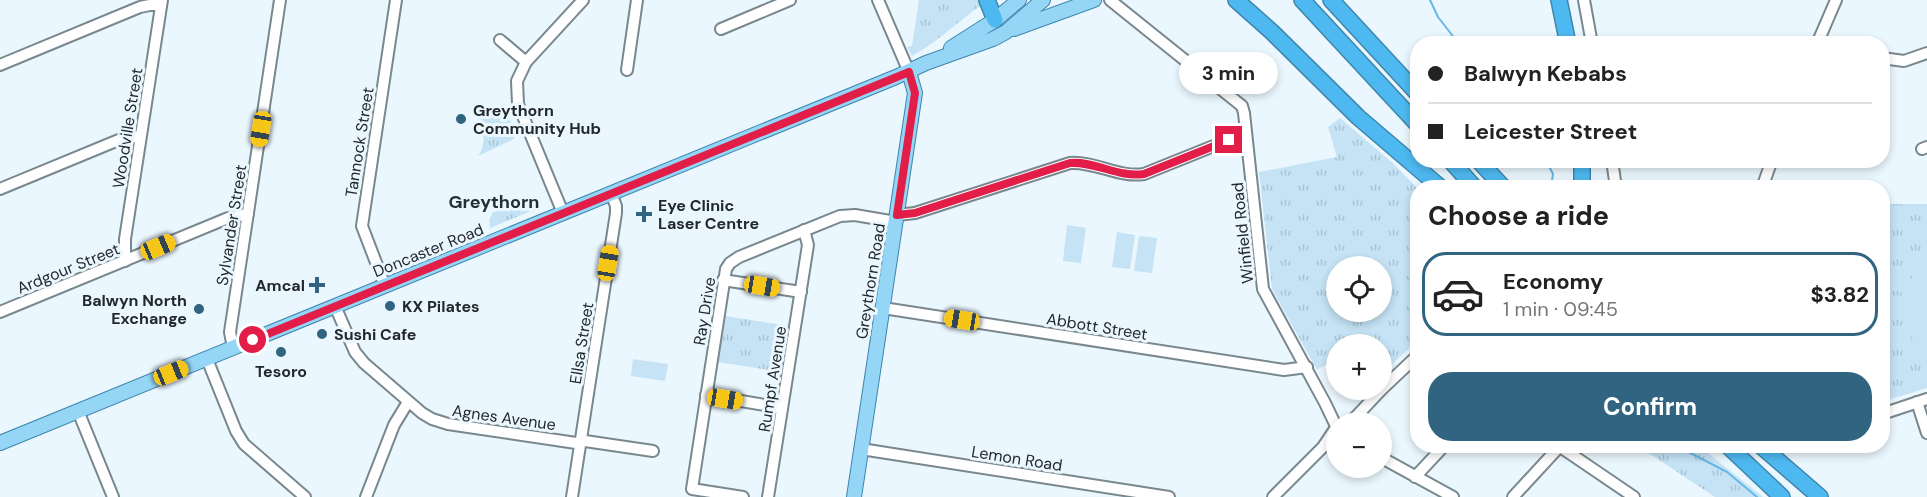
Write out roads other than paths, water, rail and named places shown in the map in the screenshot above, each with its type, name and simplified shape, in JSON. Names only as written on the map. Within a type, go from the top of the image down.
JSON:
[{"type":"highway","points":[[987,0],[995,20]]},
{"type":"highway","points":[[1236,0],[1272,32],[1358,117],[1410,161]]},
{"type":"highway","points":[[1302,0],[1410,116]]},
{"type":"highway","points":[[1331,0],[1410,85]]},
{"type":"highway","points":[[1559,0],[1566,36]]},
{"type":"highway","points":[[1418,168],[1432,180]]},
{"type":"highway","points":[[1457,168],[1468,180]]},
{"type":"highway","points":[[1485,168],[1497,180]]},
{"type":"highway","points":[[1735,453],[1782,497]]},
{"type":"highway","points":[[1769,453],[1820,497]]},
{"type":"main road","name":"Doncaster Road","points":[[935,60],[995,20],[1019,0]]},
{"type":"main road","name":"Doncaster Road","points":[[1006,32],[1043,0]]},
{"type":"main road","name":"Doncaster Road","points":[[0,443],[935,60],[1094,0]]},
{"type":"main road","points":[[995,20],[1006,32]]},
{"type":"main road","name":"Greythorn Road","points":[[854,497],[915,93],[909,72]]},
{"type":"street","name":"Sylvander Street","points":[[233,348],[230,332],[280,0]]},
{"type":"street","name":"Tannock Street","points":[[385,286],[363,234],[362,224],[396,0]]},
{"type":"street","points":[[563,213],[518,104],[517,81],[526,62],[583,0]]},
{"type":"street","points":[[627,70],[637,0]]},
{"type":"street","points":[[721,29],[790,0]]},
{"type":"street","points":[[878,0],[909,72]]},
{"type":"street","name":"Winfield Road","points":[[1110,0],[1238,102],[1243,109],[1263,289],[1331,412]]},
{"type":"street","points":[[1584,0],[1591,36]]},
{"type":"street","points":[[1820,36],[1836,0]]},
{"type":"street","points":[[0,65],[140,7],[161,3]]},
{"type":"street","name":"Woodville Street","points":[[125,261],[125,239],[161,3]]},
{"type":"street","points":[[500,40],[526,62]]},
{"type":"street","points":[[1890,59],[1904,61],[1927,52]]},
{"type":"street","name":"Ray Drive","points":[[743,497],[692,489],[723,280],[726,269],[734,260],[845,215],[897,218],[1070,163],[1083,163],[1131,174],[1144,174],[1246,134]]},
{"type":"street","points":[[0,189],[121,138],[140,136]]},
{"type":"street","name":"Ellsa Street","points":[[572,497],[616,213],[611,193]]},
{"type":"street","name":"Ardgour Street","points":[[0,312],[232,216],[248,214]]},
{"type":"street","name":"Rumpf Avenue","points":[[768,497],[808,241],[804,230]]},
{"type":"street","points":[[723,280],[801,292]]},
{"type":"street","name":"Agnes Avenue","points":[[335,306],[358,357],[408,402],[439,422],[653,451]]},
{"type":"street","name":"Abbott Street","points":[[883,308],[1284,370],[1306,368]]},
{"type":"street","points":[[207,358],[236,431],[244,444],[305,497]]},
{"type":"street","points":[[1392,380],[1410,363]]},
{"type":"street","points":[[706,395],[783,408]]},
{"type":"street","points":[[1358,412],[1370,400]]},
{"type":"street","points":[[1890,410],[1922,401],[1927,433]]},
{"type":"street","points":[[366,497],[394,425],[408,402]]},
{"type":"street","points":[[78,411],[113,497]]},
{"type":"street","points":[[1273,497],[1326,443]]},
{"type":"street","name":"Lemon Road","points":[[861,449],[1169,497]]},
{"type":"street","points":[[1415,477],[1437,453]]},
{"type":"street","points":[[1514,497],[1554,453]]},
{"type":"street","points":[[1570,453],[1634,497]]},
{"type":"street","points":[[1392,464],[1453,497]]},
{"type":"waterway","points":[[1430,0],[1438,17],[1453,36]]},
{"type":"waterway","points":[[1550,168],[1553,174],[1552,180]]},
{"type":"waterway","points":[[1690,453],[1727,472],[1757,497]]},
{"type":"place","name":"Greythorn Community Hub","points":[[461,119]]},
{"type":"place","name":"Eye Clinic Laser Centre","points":[[644,214]]},
{"type":"place","name":"Amcal","points":[[317,285]]},
{"type":"place","name":"KX Pilates","points":[[390,306]]},
{"type":"place","name":"Balwyn North Exchange","points":[[199,309]]},
{"type":"place","name":"Sushi Cafe","points":[[322,334]]},
{"type":"place","name":"Tesoro","points":[[281,352]]},
{"type":"district","name":"Greythorn","points":[[494,202]]}]
